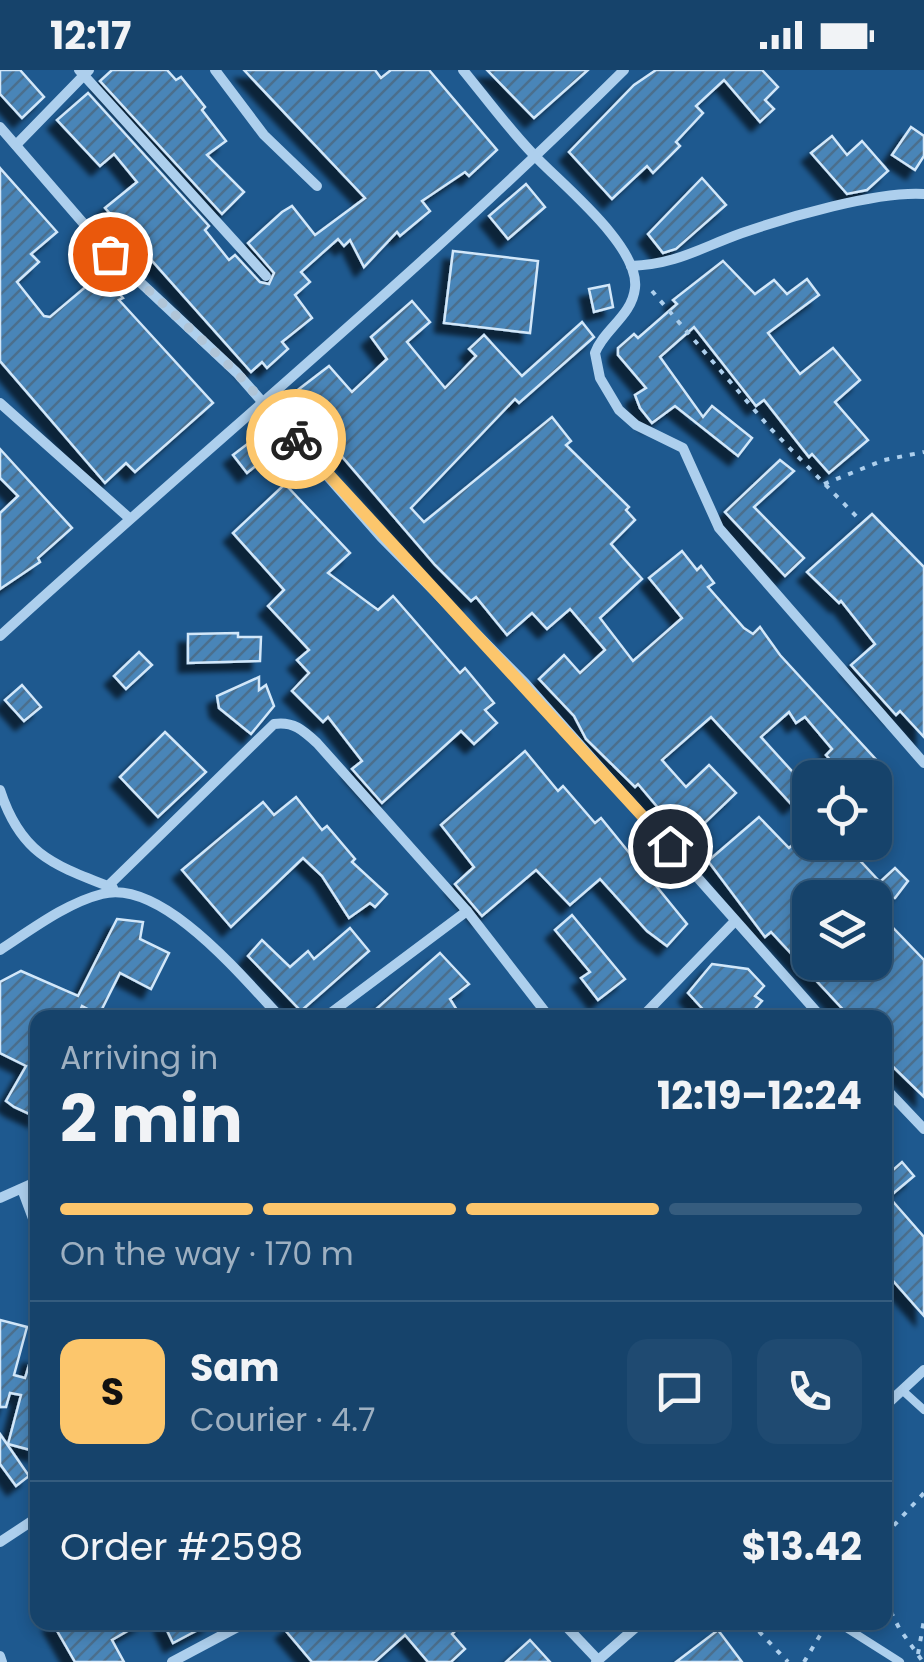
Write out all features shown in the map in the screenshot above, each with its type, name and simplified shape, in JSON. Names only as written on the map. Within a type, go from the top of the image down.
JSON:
[{"type":"street","points":[[215,70],[264,135],[318,186]]},
{"type":"street","points":[[464,70],[534,155],[576,193],[633,270],[632,298],[595,353],[607,395],[636,425],[683,448],[719,528],[924,763]]},
{"type":"street","points":[[0,636],[624,70]]},
{"type":"street","points":[[16,145],[84,72],[266,276]]},
{"type":"street","points":[[0,127],[110,254],[237,373],[381,536],[524,683],[815,1010]]},
{"type":"street","points":[[633,270],[670,263],[744,232],[884,196],[924,194]]},
{"type":"street","points":[[0,403],[128,517]]},
{"type":"street","points":[[108,886],[274,724],[286,722],[301,728],[317,743],[467,910],[544,1010]]},
{"type":"street","points":[[0,790],[19,834],[41,858],[150,899],[189,928],[273,1010]]},
{"type":"street","points":[[0,950],[86,901],[103,894],[126,892]]},
{"type":"street","points":[[335,1010],[467,910]]},
{"type":"street","points":[[649,1010],[736,921]]},
{"type":"street","points":[[892,1095],[924,1129]]},
{"type":"street","points":[[0,1198],[30,1185]]},
{"type":"street","points":[[22,1189],[30,1210]]},
{"type":"street","points":[[892,1399],[924,1370]]},
{"type":"street","points":[[0,1542],[30,1522]]},
{"type":"street","points":[[172,1662],[231,1630]]},
{"type":"street","points":[[569,1630],[597,1661],[633,1630]]},
{"type":"street","points":[[192,1650],[198,1662]]},
{"type":"lane","points":[[902,1390],[924,1410]]},
{"type":"lane","points":[[850,1630],[900,1662]]},
{"type":"path","points":[[633,270],[856,516]]},
{"type":"path","points":[[824,484],[884,460],[924,452]]},
{"type":"path","points":[[892,1528],[924,1493]]},
{"type":"path","points":[[892,1612],[923,1662]]},
{"type":"path","points":[[918,1655],[924,1620]]},
{"type":"path","points":[[758,1630],[788,1662]]},
{"type":"path","points":[[804,1662],[822,1630]]},
{"type":"building","points":[[0,70],[20,70],[44,97],[22,118],[0,94]]},
{"type":"building","points":[[112,70],[167,70],[176,80],[181,77],[205,107],[202,110],[226,141],[207,155],[244,192],[222,214],[100,81]]},
{"type":"building","points":[[244,70],[375,70],[381,78],[391,70],[429,70],[497,150],[469,176],[465,172],[422,201],[430,211],[400,236],[397,232],[364,267],[350,240],[344,246],[338,239],[301,272],[310,282],[295,295],[312,318],[282,342],[288,349],[267,368],[262,362],[251,372],[105,208],[137,182],[114,154],[100,166],[57,120],[88,93],[209,226],[205,230],[229,260],[235,255],[260,282],[269,284],[274,273],[248,243],[282,212],[292,206],[315,235],[365,198]]},
{"type":"building","points":[[487,70],[588,70],[534,118]]},
{"type":"building","points":[[656,70],[762,70],[778,87],[765,100],[774,109],[760,122],[724,80],[696,106],[703,113],[676,142],[680,146],[653,173],[647,166],[612,199],[569,152],[634,85]]},
{"type":"building","points":[[911,127],[924,136],[924,156],[915,170],[892,155]]},
{"type":"building","points":[[832,136],[847,155],[862,141],[888,171],[867,190],[847,194],[811,153]]},
{"type":"building","points":[[0,168],[57,232],[31,254],[39,262],[17,282],[44,316],[50,317],[102,273],[123,298],[119,300],[213,403],[135,472],[126,463],[105,483],[0,361]]},
{"type":"building","points":[[702,178],[726,205],[676,249],[663,253],[648,234]]},
{"type":"building","points":[[526,184],[545,207],[508,239],[489,216]]},
{"type":"building","points":[[453,251],[538,261],[530,333],[444,323]]},
{"type":"building","points":[[723,261],[755,294],[774,280],[787,294],[807,279],[819,295],[768,333],[800,374],[833,348],[860,380],[835,402],[868,440],[829,473],[812,454],[809,457],[764,400],[756,406],[694,327],[660,357],[703,417],[712,406],[752,438],[738,456],[675,406],[652,423],[640,408],[635,395],[646,388],[618,355],[618,348],[634,334],[638,338],[677,304],[673,300]]},
{"type":"building","points":[[609,285],[613,307],[594,312],[589,289]]},
{"type":"building","points":[[412,301],[430,322],[407,342],[445,388],[476,356],[469,349],[484,335],[522,376],[582,322],[594,337],[519,403],[515,399],[411,508],[424,522],[552,417],[571,441],[566,445],[629,507],[626,510],[635,520],[611,544],[642,579],[600,618],[633,661],[682,618],[649,578],[682,551],[697,570],[701,566],[714,583],[708,587],[744,628],[753,634],[760,627],[780,655],[876,760],[830,760],[826,755],[832,749],[805,717],[796,723],[789,712],[761,737],[792,771],[792,805],[711,717],[662,760],[686,787],[709,765],[736,793],[686,841],[638,784],[635,787],[586,739],[574,716],[539,679],[564,655],[580,673],[605,650],[570,609],[547,629],[532,613],[507,635],[476,597],[471,601],[435,565],[290,396],[329,366],[352,392],[387,359],[371,337]]},
{"type":"building","points":[[250,442],[263,460],[247,473],[233,455]]},
{"type":"building","points":[[0,449],[72,528],[38,558],[40,562],[0,589],[0,513],[18,496],[0,478]]},
{"type":"building","points":[[780,460],[794,471],[754,507],[804,558],[785,576],[725,512]]},
{"type":"building","points":[[285,484],[350,553],[328,573],[378,610],[393,596],[460,673],[465,668],[494,703],[485,710],[497,723],[474,744],[461,731],[382,803],[352,769],[362,761],[328,717],[323,722],[292,691],[309,673],[297,660],[309,650],[268,606],[284,590],[233,533]]},
{"type":"building","points":[[872,514],[924,567],[924,737],[900,711],[896,715],[851,665],[875,644],[841,601],[807,572]]},
{"type":"building","points":[[238,633],[238,637],[261,637],[260,661],[188,663],[188,634]]},
{"type":"building","points":[[139,652],[152,665],[126,689],[114,676]]},
{"type":"building","points":[[259,677],[259,690],[266,685],[274,706],[251,734],[219,708],[217,696]]},
{"type":"building","points":[[22,685],[41,707],[24,721],[5,700]]},
{"type":"building","points":[[165,732],[206,772],[158,817],[120,777]]},
{"type":"building","points":[[525,751],[558,791],[563,786],[595,823],[601,818],[687,924],[667,946],[647,931],[600,879],[570,905],[536,870],[482,916],[455,884],[474,867],[441,825]]},
{"type":"building","points":[[296,797],[322,830],[327,826],[355,859],[352,862],[387,894],[375,907],[370,903],[349,918],[322,876],[303,858],[231,927],[182,870],[263,802],[274,815]]},
{"type":"building","points":[[759,817],[789,848],[792,845],[792,860],[860,860],[878,880],[792,880],[792,955],[771,932],[765,937],[708,861]]},
{"type":"building","points":[[895,868],[908,881],[895,898],[892,880],[882,880]]},
{"type":"building","points":[[572,915],[625,979],[598,1000],[581,978],[590,972],[555,930]]},
{"type":"building","points":[[117,919],[143,922],[140,939],[169,953],[151,989],[120,973],[102,1010],[82,1006],[80,1010],[30,1010],[30,1114],[14,1107],[6,1101],[26,1066],[0,1053],[0,982],[21,971],[78,996]]},
{"type":"building","points":[[892,927],[924,960],[924,1097],[892,1066],[892,1010],[844,1010],[816,980],[892,980]]},
{"type":"building","points":[[350,928],[369,951],[302,1010],[248,956],[262,940],[290,967],[308,951],[314,959]]},
{"type":"building","points":[[440,953],[469,984],[450,999],[457,1010],[375,1010]]},
{"type":"building","points":[[712,964],[748,969],[764,986],[755,996],[762,1001],[754,1010],[704,1010],[688,993]]},
{"type":"building","points":[[902,1162],[914,1176],[892,1194],[892,1171]]},
{"type":"building","points":[[892,1200],[924,1237],[924,1316],[894,1282]]},
{"type":"building","points":[[0,1320],[27,1327],[14,1375],[25,1378],[30,1362],[30,1450],[8,1444],[21,1395],[10,1393],[6,1407],[0,1407]]},
{"type":"building","points":[[0,1434],[29,1476],[16,1486],[0,1464]]},
{"type":"building","points":[[57,1630],[129,1630],[112,1640],[124,1662],[75,1662]]},
{"type":"building","points":[[167,1630],[198,1630],[173,1643]]},
{"type":"building","points":[[285,1630],[456,1630],[452,1634],[465,1649],[451,1662],[428,1662],[405,1635],[375,1662],[312,1662]]},
{"type":"building","points":[[718,1630],[742,1662],[676,1662]]},
{"type":"building","points":[[530,1640],[550,1662],[506,1662]]},
{"type":"way so far","points":[[110,254],[164,309],[237,373],[296,439]]},
{"type":"route","points":[[296,439],[381,536],[524,683],[670,846]]}]
